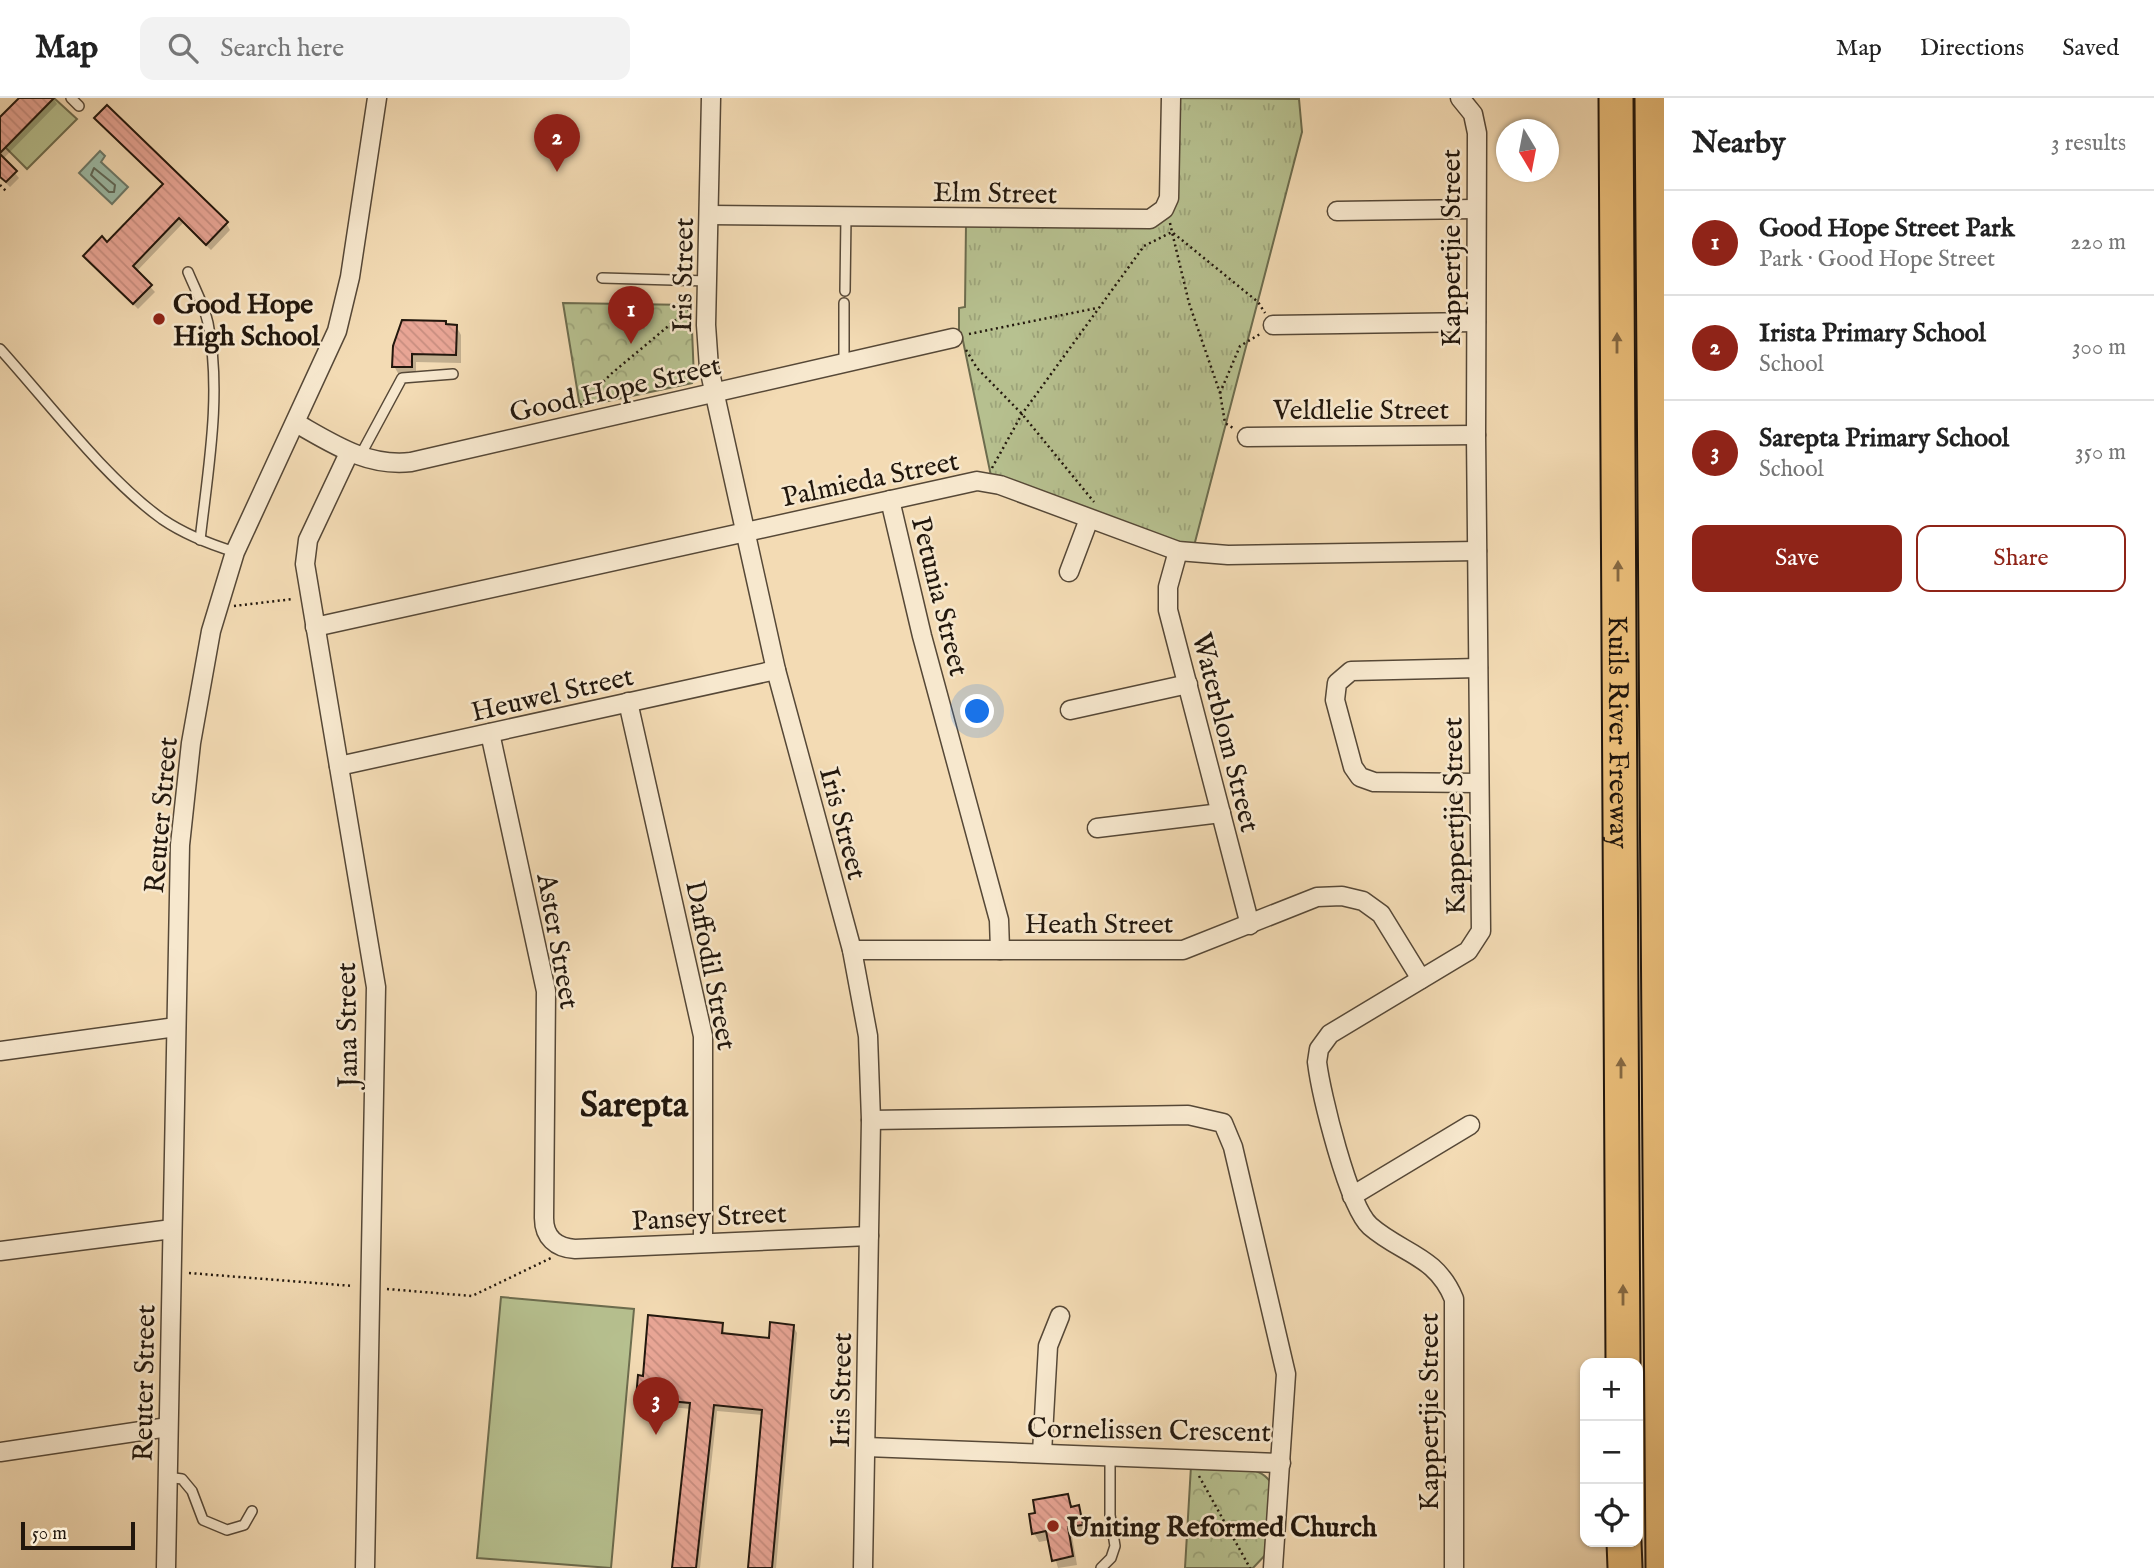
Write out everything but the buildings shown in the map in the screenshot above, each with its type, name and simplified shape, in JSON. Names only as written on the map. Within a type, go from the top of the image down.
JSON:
[{"type":"highway","name":"Kuils River Freeway","points":[[1616,98],[1623,1358]]},
{"type":"highway","name":"Kuils River Freeway","points":[[1652,98],[1661,788],[1663,1568]]},
{"type":"highway","points":[[1624,1547],[1625,1568]]},
{"type":"street","name":"Reuter Street","points":[[166,1568],[176,1027],[183,811],[202,673],[235,552],[337,331],[350,277],[377,98]]},
{"type":"street","name":"Iris Street","points":[[710,98],[706,325],[713,393],[776,670],[852,950],[868,1036],[871,1121],[863,1568]]},
{"type":"street","points":[[1167,205],[1171,98]]},
{"type":"street","name":"Kappertjie Street","points":[[1454,1568],[1454,1299],[1448,1282],[1431,1264],[1372,1228],[1352,1196],[1318,1069],[1319,1049],[1331,1034],[1468,951],[1481,931],[1475,123],[1467,104],[1460,98]]},
{"type":"street","name":"Elm Street","points":[[709,215],[1143,219],[1156,217],[1167,205]]},
{"type":"street","points":[[1338,211],[1475,209]]},
{"type":"street","points":[[1273,325],[1476,322]]},
{"type":"street","name":"Good Hope Street","points":[[296,424],[355,455],[383,464],[411,462],[953,338]]},
{"type":"street","name":"Veldlelie Street","points":[[1247,437],[1476,435]]},
{"type":"street","name":"Jana Street","points":[[355,455],[308,540],[305,564],[376,986],[365,1568]]},
{"type":"street","name":"Palmieda Street","points":[[315,627],[967,482],[988,482],[1178,551],[1228,555],[1477,551]]},
{"type":"street","name":"Petunia Street","points":[[890,500],[922,636],[999,920],[1000,950]]},
{"type":"street","points":[[1069,572],[1089,519]]},
{"type":"street","name":"Waterblom Street","points":[[1178,551],[1168,587],[1167,603],[1250,925]]},
{"type":"street","points":[[1478,668],[1351,671],[1340,678],[1334,694],[1353,767],[1364,780],[1479,783]]},
{"type":"street","name":"Heuwel Street","points":[[339,766],[776,670]]},
{"type":"street","points":[[1070,710],[1188,684]]},
{"type":"street","name":"Daffodil Street","points":[[628,702],[704,1036],[703,1242]]},
{"type":"street","name":"Aster Street","points":[[490,733],[546,991],[544,1225],[553,1242]]},
{"type":"street","points":[[1097,828],[1221,813]]},
{"type":"street","name":"Heath Street","points":[[852,950],[1183,950],[1317,897],[1342,896],[1363,901],[1381,914],[1421,979]]},
{"type":"street","points":[[0,1051],[176,1027]]},
{"type":"street","name":"Cornelissen Crescent","points":[[866,1447],[1281,1463],[1285,1363],[1233,1147],[1223,1123],[1204,1116],[1188,1115],[871,1121]]},
{"type":"street","points":[[1352,1196],[1470,1125]]},
{"type":"street","points":[[0,1251],[172,1229]]},
{"type":"street","name":"Pansey Street","points":[[553,1242],[569,1249],[869,1236]]},
{"type":"street","points":[[1042,1454],[1048,1346],[1060,1316]]},
{"type":"street","points":[[0,1452],[169,1427]]},
{"type":"street","points":[[1273,1568],[1281,1463]]},
{"type":"lane","points":[[71,98],[79,106]]},
{"type":"lane","points":[[845,291],[846,216]]},
{"type":"lane","points":[[188,272],[208,323],[212,360],[212,441],[200,540]]},
{"type":"lane","points":[[602,278],[708,281]]},
{"type":"lane","points":[[844,363],[845,303]]},
{"type":"lane","points":[[0,349],[128,491],[163,519],[200,540],[235,552]]},
{"type":"lane","points":[[355,455],[402,378],[453,373]]},
{"type":"lane","points":[[1101,1568],[1111,1558],[1115,1546],[1110,1515],[1110,1455]]},
{"type":"lane","points":[[167,1476],[182,1479],[187,1485],[203,1520],[227,1530],[244,1525],[252,1511]]},
{"type":"path","points":[[0,185],[6,191]]},
{"type":"path","points":[[1167,205],[1189,303],[1220,393],[1225,423],[1247,437]]},
{"type":"path","points":[[988,482],[994,461],[1022,414],[1098,307],[1144,246],[1172,232]]},
{"type":"path","points":[[1172,232],[1258,302],[1273,325],[1240,346],[1220,393]]},
{"type":"path","points":[[572,413],[611,373],[695,305]]},
{"type":"path","points":[[953,338],[1098,307]]},
{"type":"path","points":[[953,338],[1022,414],[1092,498],[1112,528]]},
{"type":"path","points":[[219,603],[241,608],[264,602],[310,599]]},
{"type":"path","points":[[1194,1459],[1202,1483],[1250,1568]]},
{"type":"green space","points":[[54,98],[77,119],[27,169],[5,147]]},
{"type":"green space","points":[[1179,98],[1299,99],[1302,132],[1194,546],[1177,544],[991,476],[962,336],[959,336],[959,308],[965,307],[966,224],[1160,221]]},
{"type":"green space","points":[[563,303],[691,305],[692,383],[580,407]]},
{"type":"green space","points":[[501,1297],[634,1309],[611,1568],[477,1558]]},
{"type":"green space","points":[[1191,1466],[1247,1468],[1266,1477],[1272,1485],[1269,1551],[1253,1568],[1185,1568]]},
{"type":"water","points":[[100,151],[105,156],[101,162],[128,187],[112,204],[79,173]]},
{"type":"place","name":"Irista Primary School","points":[[557,172]]},
{"type":"place","name":"Good Hope High School","points":[[159,319]]},
{"type":"place","name":"Good Hope Street Park","points":[[631,344]]},
{"type":"place","name":"Sarepta Primary School","points":[[656,1435]]},
{"type":"place","name":"Uniting Reformed Church","points":[[1053,1526]]},
{"type":"district","name":"Sarepta","points":[[634,1104]]}]
